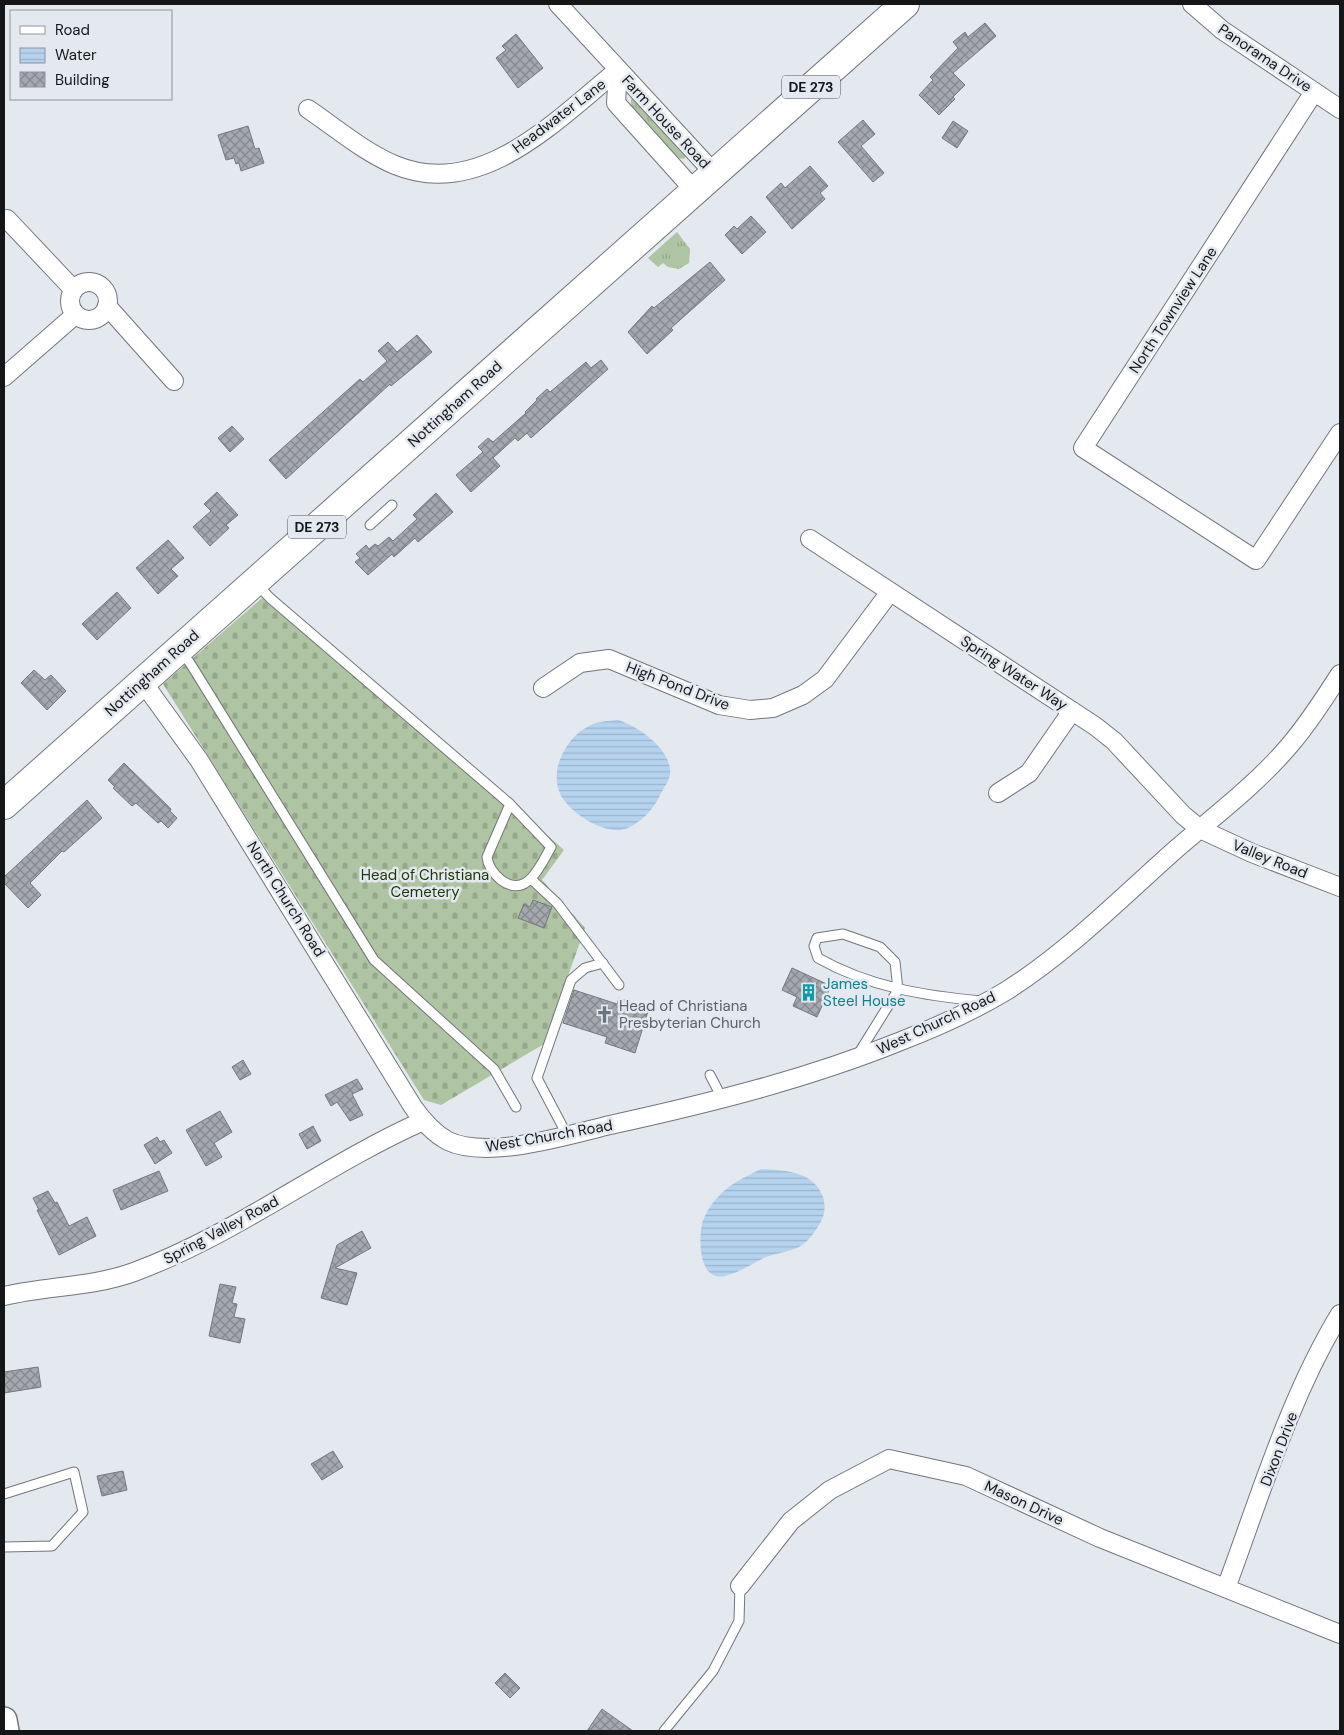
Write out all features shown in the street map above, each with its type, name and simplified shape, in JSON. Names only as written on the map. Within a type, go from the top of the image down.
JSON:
[{"type":"main road","name":"Nottingham Road","points":[[4,805],[905,4]]},
{"type":"street","name":"Farm House Road","points":[[558,4],[618,70],[704,182]]},
{"type":"street","name":"Panorama Drive","points":[[1192,4],[1222,30],[1340,109]]},
{"type":"street","name":"Farm House Road","points":[[618,70],[616,103],[704,182]]},
{"type":"street","name":"Headwater Lane","points":[[308,109],[366,149],[396,165],[413,171],[447,174],[478,168],[510,153],[548,126],[618,70]]},
{"type":"street","name":"North Townview Lane","points":[[1314,92],[1083,448],[1256,560],[1340,433]]},
{"type":"street","points":[[7,219],[73,288]]},
{"type":"street","points":[[84,282],[98,283],[107,293],[107,306],[104,312],[94,320],[87,320],[75,315],[69,305],[73,288],[84,282]]},
{"type":"street","points":[[107,306],[174,381]]},
{"type":"street","points":[[4,377],[75,315]]},
{"type":"street","name":"Spring Water Way","points":[[810,540],[1072,711],[1114,741],[1183,815],[1200,829]]},
{"type":"street","name":"High Pond Drive","points":[[543,688],[580,663],[609,659],[719,704],[750,710],[773,708],[803,695],[825,679],[890,592]]},
{"type":"street","name":"West Church Road","points":[[423,1121],[432,1131],[450,1142],[476,1148],[494,1148],[567,1135],[723,1100],[855,1060],[988,1002],[1022,980],[1064,948],[1263,773],[1288,747],[1340,674]]},
{"type":"street","name":"North Church Road","points":[[142,681],[186,739],[423,1121]]},
{"type":"street","points":[[998,793],[1029,773],[1072,711]]},
{"type":"street","name":"Valley Road","points":[[1200,829],[1252,853],[1340,887]]},
{"type":"street","name":"Spring Valley Road","points":[[4,1296],[109,1279],[159,1262],[246,1218],[392,1135],[423,1121]]},
{"type":"street","name":"Dixon Drive","points":[[1226,1588],[1289,1421],[1319,1349],[1340,1314]]},
{"type":"street","name":"Mason Drive","points":[[740,1586],[791,1521],[830,1490],[888,1459],[966,1476],[1100,1538],[1340,1634]]},
{"type":"street","points":[[4,1720],[6,1731]]},
{"type":"lane","points":[[370,525],[392,505]]},
{"type":"lane","points":[[255,582],[270,598],[510,804],[551,847],[531,879],[527,884],[520,886],[512,885],[502,880],[488,865],[487,857],[510,804]]},
{"type":"lane","points":[[178,649],[190,663],[259,772],[374,960],[494,1069],[516,1108]]},
{"type":"lane","points":[[531,879],[557,903],[619,985]]},
{"type":"lane","points":[[855,1060],[898,990],[896,962],[880,947],[843,934],[817,938],[814,946],[818,958],[840,970],[898,990],[929,996],[988,1002]]},
{"type":"lane","points":[[567,1135],[537,1078],[571,980],[585,968],[603,963]]},
{"type":"lane","points":[[710,1075],[723,1100]]},
{"type":"lane","points":[[4,1494],[74,1472],[83,1512],[52,1546],[4,1547]]},
{"type":"lane","points":[[664,1731],[713,1671],[739,1621],[740,1586]]},
{"type":"green space","points":[[633,98],[686,155],[684,159],[678,158],[631,105],[631,99]]},
{"type":"green space","points":[[677,232],[690,249],[689,263],[679,269],[668,267],[663,263],[658,267],[648,258]]},
{"type":"green space","name":"Head of Christiana Cemetery","points":[[270,591],[564,850],[542,880],[585,928],[544,1044],[441,1105],[424,1100],[163,684]]},
{"type":"water","points":[[618,720],[644,733],[653,740],[666,757],[670,775],[653,808],[635,824],[622,830],[608,829],[586,820],[564,800],[557,780],[560,758],[572,739],[593,724]]},
{"type":"water","points":[[761,1169],[788,1171],[813,1182],[819,1188],[823,1197],[824,1215],[810,1238],[799,1247],[766,1257],[728,1275],[719,1276],[712,1274],[706,1269],[701,1252],[700,1242],[704,1217],[712,1203],[722,1193],[738,1181]]},
{"type":"building","points":[[985,23],[996,36],[953,73],[965,85],[953,97],[955,99],[939,115],[919,95],[933,80],[930,77],[958,48],[953,42],[965,32],[968,37]]},
{"type":"building","points":[[516,34],[543,68],[518,88],[496,58],[506,50],[502,46]]},
{"type":"building","points":[[863,120],[875,134],[861,146],[884,173],[873,182],[838,142]]},
{"type":"building","points":[[953,121],[968,131],[957,148],[942,138]]},
{"type":"building","points":[[248,126],[255,149],[259,148],[264,163],[241,171],[239,163],[236,164],[234,158],[226,160],[218,135]]},
{"type":"building","points":[[810,166],[828,186],[820,193],[825,199],[792,229],[766,197],[781,183],[785,188]]},
{"type":"building","points":[[751,216],[766,232],[742,254],[725,235],[734,226],[737,229]]},
{"type":"building","points":[[710,262],[725,280],[671,328],[673,330],[647,354],[628,332],[652,306],[654,308]]},
{"type":"building","points":[[417,335],[432,352],[391,386],[390,384],[286,479],[269,460],[360,379],[363,382],[387,361],[378,351],[388,342],[397,352]]},
{"type":"building","points":[[601,360],[608,369],[531,438],[527,433],[518,441],[515,438],[493,458],[500,466],[471,492],[456,475],[483,452],[478,447],[488,438],[493,442],[526,413],[536,399],[547,389],[550,392],[586,362],[591,368]]},
{"type":"building","points":[[232,426],[244,439],[230,452],[218,438]]},
{"type":"building","points":[[217,492],[238,515],[226,525],[229,528],[210,546],[193,527],[211,511],[204,504]]},
{"type":"building","points":[[436,493],[453,512],[418,542],[415,538],[394,557],[392,554],[368,575],[355,562],[360,558],[356,554],[366,545],[369,549],[375,544],[378,546],[389,537],[393,541],[417,519],[413,515]]},
{"type":"building","points":[[168,540],[184,558],[171,569],[178,576],[158,594],[136,568]]},
{"type":"building","points":[[117,592],[131,608],[97,640],[82,624]]},
{"type":"building","points":[[34,670],[45,680],[51,675],[66,691],[47,710],[21,683]]},
{"type":"building","points":[[124,763],[171,809],[170,811],[177,818],[168,828],[161,821],[158,823],[136,803],[132,806],[113,788],[115,787],[108,780]]},
{"type":"building","points":[[87,800],[102,818],[64,852],[62,851],[30,883],[41,895],[28,908],[4,883],[4,877]]},
{"type":"building","points":[[533,900],[552,907],[544,928],[518,918],[524,904],[530,907]]},
{"type":"building","name":"James Steel House","points":[[792,968],[831,986],[817,1017],[793,1006],[797,997],[782,990]]},
{"type":"building","name":"Head of Christiana Presbyterian Church","points":[[574,990],[617,1004],[619,998],[649,1008],[635,1053],[605,1043],[607,1037],[563,1023]]},
{"type":"building","points":[[243,1060],[251,1074],[240,1080],[232,1067]]},
{"type":"building","points":[[357,1079],[363,1089],[352,1094],[363,1115],[350,1121],[337,1102],[331,1106],[325,1095]]},
{"type":"building","points":[[220,1111],[232,1132],[214,1143],[222,1157],[206,1166],[186,1130]]},
{"type":"building","points":[[313,1126],[321,1141],[307,1149],[299,1134]]},
{"type":"building","points":[[157,1137],[160,1142],[164,1140],[172,1153],[155,1164],[144,1145]]},
{"type":"building","points":[[159,1171],[168,1191],[121,1210],[113,1190]]},
{"type":"building","points":[[48,1191],[55,1203],[57,1202],[69,1226],[87,1217],[96,1236],[59,1255],[33,1198]]},
{"type":"building","points":[[362,1231],[371,1248],[335,1268],[357,1273],[347,1305],[321,1298],[337,1245]]},
{"type":"building","points":[[220,1284],[236,1287],[232,1303],[237,1304],[234,1317],[245,1319],[240,1343],[209,1336]]},
{"type":"building","points":[[38,1367],[41,1387],[4,1393],[4,1372]]},
{"type":"building","points":[[333,1451],[343,1467],[322,1480],[311,1464]]},
{"type":"building","points":[[123,1471],[127,1490],[102,1496],[97,1476]]},
{"type":"building","points":[[505,1673],[520,1688],[510,1698],[495,1683]]},
{"type":"building","points":[[602,1709],[633,1731],[587,1731]]},
{"type":"place","name":"James Steel House","points":[[809,993]]},
{"type":"place","name":"Head of Christiana Presbyterian Church","points":[[605,1015]]}]
